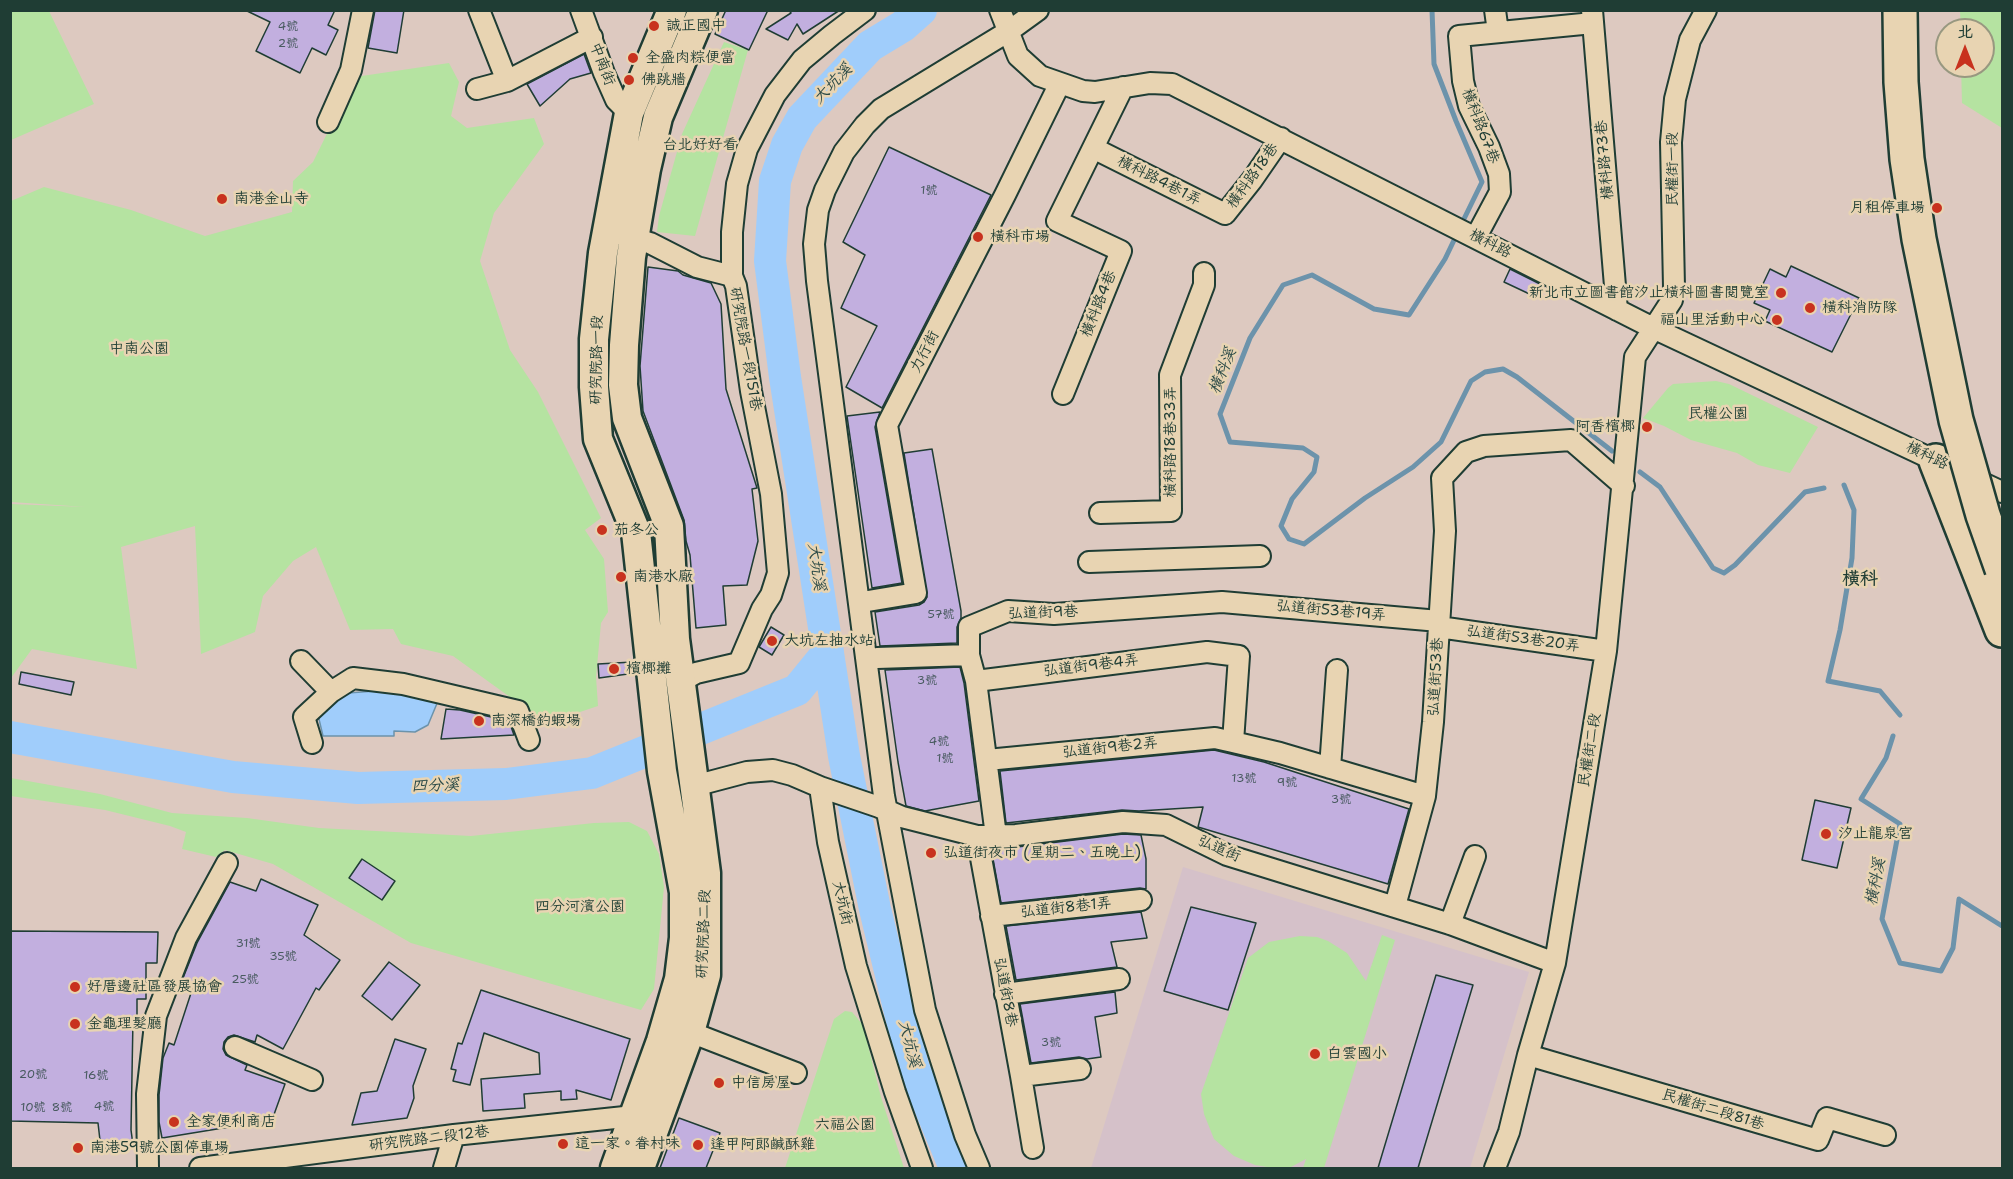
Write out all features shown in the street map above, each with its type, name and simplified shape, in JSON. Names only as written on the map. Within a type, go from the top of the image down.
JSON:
[{"type":"highway","points":[[1900,10],[1901,82],[1907,159],[1919,239],[1956,420],[1983,514],[2002,569]]},
{"type":"highway","points":[[1923,10],[1922,57],[1927,157],[1940,245],[1960,349],[2002,511]]},
{"type":"highway","points":[[1936,461],[2002,630]]},
{"type":"main road","name":"研究院路一段","points":[[672,10],[629,114],[620,234],[623,385],[627,418],[669,526],[675,639],[692,774]]},
{"type":"main road","name":"研究院路一段","points":[[662,771],[636,532],[598,439],[594,387],[594,339],[620,234],[646,169],[658,117],[703,10]]},
{"type":"main road","name":"研究院路二段","points":[[640,1168],[645,1120],[661,1041],[679,979],[684,938],[684,892],[662,771]]},
{"type":"main road","points":[[668,799],[692,774]]},
{"type":"main road","name":"研究院路二段","points":[[615,1168],[645,1120],[690,1032],[706,975],[706,873],[692,774]]},
{"type":"street","points":[[328,122],[351,70],[363,10]]},
{"type":"street","points":[[479,10],[507,81]]},
{"type":"street","name":"中南街","points":[[581,10],[616,100],[629,114]]},
{"type":"street","name":"研究院路一段151巷","points":[[682,693],[696,673],[739,663],[762,609],[771,595],[778,573],[771,494],[751,391],[736,286],[732,276],[732,232],[736,184],[747,149],[776,94],[802,60],[865,10]]},
{"type":"street","name":"橫科路","points":[[1000,10],[1018,56],[1040,76],[1083,91],[1150,83],[1172,84],[1653,328],[2002,492]]},
{"type":"street","points":[[979,1168],[965,1135],[925,1010],[881,808],[817,281],[815,224],[825,190],[844,152],[881,109],[1009,31],[1038,10]]},
{"type":"street","points":[[1495,10],[1498,32]]},
{"type":"street","name":"民權街一段","points":[[1653,328],[1672,300],[1674,288],[1671,142],[1675,99],[1690,40],[1706,10]]},
{"type":"street","name":"橫科路67巷","points":[[1473,235],[1500,192],[1499,174],[1469,106],[1463,81],[1459,36],[1592,17]]},
{"type":"street","name":"橫科路73巷","points":[[1592,17],[1617,310]]},
{"type":"street","points":[[477,88],[507,81],[592,37]]},
{"type":"street","name":"力行街","points":[[868,600],[916,593],[887,425],[1000,206],[1060,83]]},
{"type":"street","name":"橫科路4巷","points":[[1063,394],[1121,251],[1057,221],[1123,87]]},
{"type":"street","name":"橫科路18巷","points":[[1225,214],[1281,138]]},
{"type":"street","name":"橫科路4巷1弄","points":[[1094,148],[1225,214]]},
{"type":"street","points":[[620,234],[650,243],[697,267],[732,276]]},
{"type":"street","name":"橫科路18巷33弄","points":[[1100,513],[1171,511],[1170,375],[1204,285],[1204,273]]},
{"type":"street","name":"民權街二段","points":[[1496,1168],[1509,1132],[1528,1054],[1555,963],[1606,651],[1635,357],[1653,328]]},
{"type":"street","name":"弘道街53巷","points":[[1395,906],[1425,796],[1433,722],[1446,531],[1442,478],[1466,452],[1484,446],[1570,440],[1624,486]]},
{"type":"street","points":[[1089,562],[1260,555]]},
{"type":"street","name":"弘道街53巷19弄","points":[[1222,602],[1439,624]]},
{"type":"street","name":"弘道街9巷","points":[[987,836],[987,760],[976,681],[969,655],[969,627],[1008,611],[1054,614],[1222,602]]},
{"type":"street","name":"弘道街53巷20弄","points":[[1439,624],[1606,651]]},
{"type":"street","name":"弘道街9巷4弄","points":[[976,681],[1207,652],[1239,656],[1233,742]]},
{"type":"street","points":[[877,658],[969,655]]},
{"type":"street","points":[[301,661],[331,692]]},
{"type":"street","points":[[1330,768],[1337,670]]},
{"type":"street","points":[[312,743],[304,717],[331,692],[353,678],[403,684],[519,711],[530,740]]},
{"type":"street","name":"弘道街9巷2弄","points":[[987,760],[1215,738],[1280,753],[1425,796]]},
{"type":"street","points":[[692,774],[773,770],[820,787]]},
{"type":"street","name":"弘道街","points":[[820,787],[902,817],[987,836],[1123,822],[1166,825],[1227,855],[1450,924],[1555,963]]},
{"type":"street","name":"大坑街","points":[[820,787],[828,842],[856,966],[894,1092],[922,1168]]},
{"type":"street","name":"弘道街8巷","points":[[987,836],[991,916],[1033,1148]]},
{"type":"street","points":[[1450,924],[1475,856]]},
{"type":"street","points":[[148,1168],[147,1094],[156,1016],[186,938],[226,862]]},
{"type":"street","name":"弘道街8巷1弄","points":[[991,916],[1141,900]]},
{"type":"street","points":[[1005,994],[1119,979]]},
{"type":"street","points":[[690,1032],[796,1073]]},
{"type":"street","points":[[236,1047],[312,1080]]},
{"type":"street","name":"民權街二段81巷","points":[[1528,1054],[1818,1140],[1827,1119],[1885,1135]]},
{"type":"street","points":[[1021,1076],[1080,1069]]},
{"type":"street","name":"研究院路二段12巷","points":[[200,1168],[454,1135],[645,1120]]},
{"type":"street","points":[[444,1168],[454,1135]]},
{"type":"shaded area","name":"白雲國小","points":[[1183,867],[1529,972],[1470,1168],[1091,1168]]},
{"type":"green space","points":[[11,10],[49,11],[94,104],[11,140]]},
{"type":"green space","points":[[1960,11],[2002,11],[2002,128],[1962,103],[1961,78],[1995,78],[1995,18],[1960,18]]},
{"type":"green space","name":"台北好好看","points":[[724,42],[748,50],[695,236],[657,232],[659,216],[682,134]]},
{"type":"green space","name":"中南公園","points":[[449,63],[459,82],[451,116],[467,128],[534,118],[544,144],[494,213],[480,261],[510,350],[538,392],[601,518],[585,530],[604,559],[608,612],[601,623],[596,677],[598,706],[553,721],[527,712],[453,656],[401,644],[393,629],[350,630],[316,547],[293,561],[263,596],[255,632],[201,654],[195,526],[121,547],[137,669],[32,649],[11,678],[11,504],[86,507],[11,502],[11,201],[44,187],[131,210],[205,236],[292,212],[293,181],[313,162],[355,77]]},
{"type":"green space","name":"民權公園","points":[[1716,381],[1729,384],[1818,427],[1790,473],[1758,465],[1737,453],[1691,440],[1643,418],[1673,384]]},
{"type":"green space","name":"四分河濱公園","points":[[11,778],[100,794],[172,813],[247,818],[319,828],[471,836],[594,823],[629,822],[647,831],[659,854],[664,887],[654,989],[641,1010],[411,943],[273,864],[225,850],[216,857],[182,849],[186,832],[170,826],[105,810],[11,796]]},
{"type":"green space","points":[[1382,935],[1395,940],[1324,1168],[1303,1168],[1306,1159],[1291,1167],[1273,1168],[1255,1165],[1234,1156],[1214,1139],[1204,1114],[1201,1094],[1248,958],[1269,942],[1300,936],[1317,937],[1347,953],[1366,981]]},
{"type":"green space","name":"六福公園","points":[[845,1011],[852,1012],[863,1025],[881,1097],[904,1168],[785,1168],[834,1019]]},
{"type":"water","points":[[375,691],[417,695],[438,701],[428,725],[415,732],[394,731],[394,736],[323,736],[318,715],[329,704],[348,693]]},
{"type":"building","points":[[245,10],[335,10],[328,25],[338,30],[326,55],[312,48],[300,73],[256,51],[270,22]]},
{"type":"building","points":[[375,10],[404,10],[397,53],[368,48]]},
{"type":"building","points":[[726,10],[768,10],[749,50],[715,34]]},
{"type":"building","points":[[789,10],[840,10],[803,34],[797,24],[788,40],[766,29],[791,13]]},
{"type":"building","points":[[584,54],[591,73],[570,79],[540,106],[527,84]]},
{"type":"building","points":[[889,147],[991,195],[882,408],[846,387],[877,326],[841,308],[865,255],[843,242]]},
{"type":"building","name":"橫科消防隊","points":[[1791,266],[1859,298],[1832,352],[1765,321],[1770,310],[1754,303],[1770,269],[1786,277]]},
{"type":"building","points":[[648,267],[678,271],[683,275],[711,283],[721,304],[726,389],[757,488],[752,489],[758,541],[747,585],[723,586],[726,625],[696,628],[690,555],[684,520],[643,411],[640,366]]},
{"type":"building","points":[[1510,269],[1544,286],[1538,298],[1504,282]]},
{"type":"building","points":[[880,412],[875,427],[902,583],[872,588],[847,416]]},
{"type":"building","points":[[932,449],[961,611],[957,627],[957,643],[880,646],[875,612],[919,605],[927,597],[904,453]]},
{"type":"building","name":"大坑左抽水站","points":[[771,627],[784,635],[772,655],[759,647]]},
{"type":"building","name":"檳榔攤","points":[[633,662],[635,673],[599,678],[598,664]]},
{"type":"building","points":[[960,667],[979,801],[925,811],[906,806],[885,670]]},
{"type":"building","points":[[21,672],[74,682],[71,695],[19,684]]},
{"type":"building","name":"南深橋釣蝦場","points":[[446,709],[509,721],[514,735],[441,739]]},
{"type":"building","points":[[1214,750],[1264,762],[1409,809],[1388,884],[1198,827],[1203,807],[1122,810],[1006,823],[1000,771]]},
{"type":"building","name":"汐止龍泉宮","points":[[1815,800],[1851,808],[1837,868],[1802,860]]},
{"type":"building","points":[[1123,834],[1141,835],[1146,859],[1146,889],[1001,903],[991,848]]},
{"type":"building","points":[[362,859],[395,881],[382,900],[349,878]]},
{"type":"building","points":[[261,879],[318,905],[304,935],[340,960],[319,990],[316,988],[283,1049],[257,1035],[255,1042],[234,1035],[228,1037],[224,1042],[223,1049],[226,1055],[247,1065],[245,1070],[285,1084],[272,1120],[162,1138],[159,1122],[159,1095],[163,1058],[169,1043],[174,1045],[193,987],[181,983],[197,943],[230,882],[256,891]]},
{"type":"building","points":[[1191,907],[1256,923],[1228,1010],[1164,991]]},
{"type":"building","points":[[1141,912],[1147,938],[1111,942],[1117,967],[1016,980],[1006,926]]},
{"type":"building","points":[[10,931],[158,932],[157,963],[146,963],[146,999],[137,999],[137,1019],[133,1019],[131,1130],[133,1145],[101,1149],[98,1123],[10,1121]]},
{"type":"building","points":[[389,962],[420,985],[392,1020],[362,996]]},
{"type":"building","points":[[1436,975],[1473,985],[1418,1168],[1378,1168]]},
{"type":"building","points":[[481,990],[630,1039],[611,1100],[576,1090],[577,1099],[561,1100],[561,1091],[524,1094],[525,1108],[483,1111],[481,1079],[540,1074],[539,1053],[484,1033],[470,1085],[453,1081],[456,1070],[451,1069],[458,1043],[462,1044]]},
{"type":"building","points":[[1115,992],[1117,1013],[1095,1017],[1101,1057],[1087,1059],[1079,1057],[1031,1063],[1020,1004]]},
{"type":"building","points":[[395,1039],[426,1049],[413,1086],[414,1098],[407,1118],[352,1125],[361,1093],[377,1091]]},
{"type":"building","points":[[679,1118],[720,1133],[706,1168],[660,1168]]},
{"type":"waterway","name":"大坑溪","points":[[921,10],[903,26],[870,46],[802,118],[787,145],[775,181],[770,261],[785,377],[844,756],[875,909],[913,1066],[955,1168]]},
{"type":"waterway","name":"橫科溪","points":[[1432,10],[1434,64],[1482,182],[1461,225]]},
{"type":"waterway","name":"橫科溪","points":[[1457,234],[1445,259],[1409,315],[1374,309],[1312,275],[1283,285],[1250,338],[1220,414],[1230,442],[1303,448],[1317,457],[1314,472],[1292,499],[1281,526],[1289,539],[1304,544],[1365,498],[1413,467],[1441,442],[1471,381],[1485,372],[1503,369],[1517,377],[1612,451]]},
{"type":"waterway","name":"橫科溪","points":[[1640,472],[1660,487],[1713,568],[1724,573],[1735,565],[1805,492],[1824,488]]},
{"type":"waterway","name":"橫科溪","points":[[1844,485],[1854,510],[1852,558],[1840,630],[1828,681],[1880,691],[1900,715]]},
{"type":"waterway","name":"四分溪","points":[[10,737],[233,777],[358,788],[506,784],[592,773],[797,690],[828,652]]},
{"type":"waterway","name":"橫科溪","points":[[1893,736],[1886,758],[1861,799],[1900,824],[1882,919],[1900,963],[1941,971],[1953,948],[1959,899],[2002,926]]},
{"type":"place","name":"誠正國中","points":[[654,26]]},
{"type":"place","name":"全盛肉粽便當","points":[[633,58]]},
{"type":"place","name":"佛跳牆","points":[[629,80]]},
{"type":"place","name":"南港金山寺","points":[[222,199]]},
{"type":"place","name":"月租停車場","points":[[1937,208]]},
{"type":"place","name":"橫科市場","points":[[978,237]]},
{"type":"place","name":"新北市立圖書館汐止橫科圖書閱覽室","points":[[1781,293]]},
{"type":"place","name":"橫科消防隊","points":[[1810,308]]},
{"type":"place","name":"福山里活動中心","points":[[1777,320]]},
{"type":"place","name":"阿香檳榔","points":[[1647,427]]},
{"type":"place","name":"茄冬公","points":[[602,530]]},
{"type":"place","name":"南港水廠","points":[[621,577]]},
{"type":"place","name":"大坑左抽水站","points":[[772,641]]},
{"type":"place","name":"檳榔攤","points":[[614,669]]},
{"type":"place","name":"南深橋釣蝦場","points":[[479,721]]},
{"type":"place","name":"汐止龍泉宮","points":[[1826,834]]},
{"type":"place","name":"弘道街夜市 (星期二、五晚上)","points":[[931,853]]},
{"type":"place","name":"好厝邊社區發展協會","points":[[75,987]]},
{"type":"place","name":"金龜理髮廳","points":[[75,1024]]},
{"type":"place","name":"白雲國小","points":[[1315,1054]]},
{"type":"place","name":"中信房屋","points":[[719,1083]]},
{"type":"place","name":"全家便利商店","points":[[174,1122]]},
{"type":"place","name":"這一家。眷村味","points":[[563,1144]]},
{"type":"place","name":"逢甲阿郎鹹酥雞","points":[[698,1145]]},
{"type":"place","name":"南港59號公園停車場","points":[[78,1148]]},
{"type":"district","name":"橫科","points":[[1860,579]]}]
